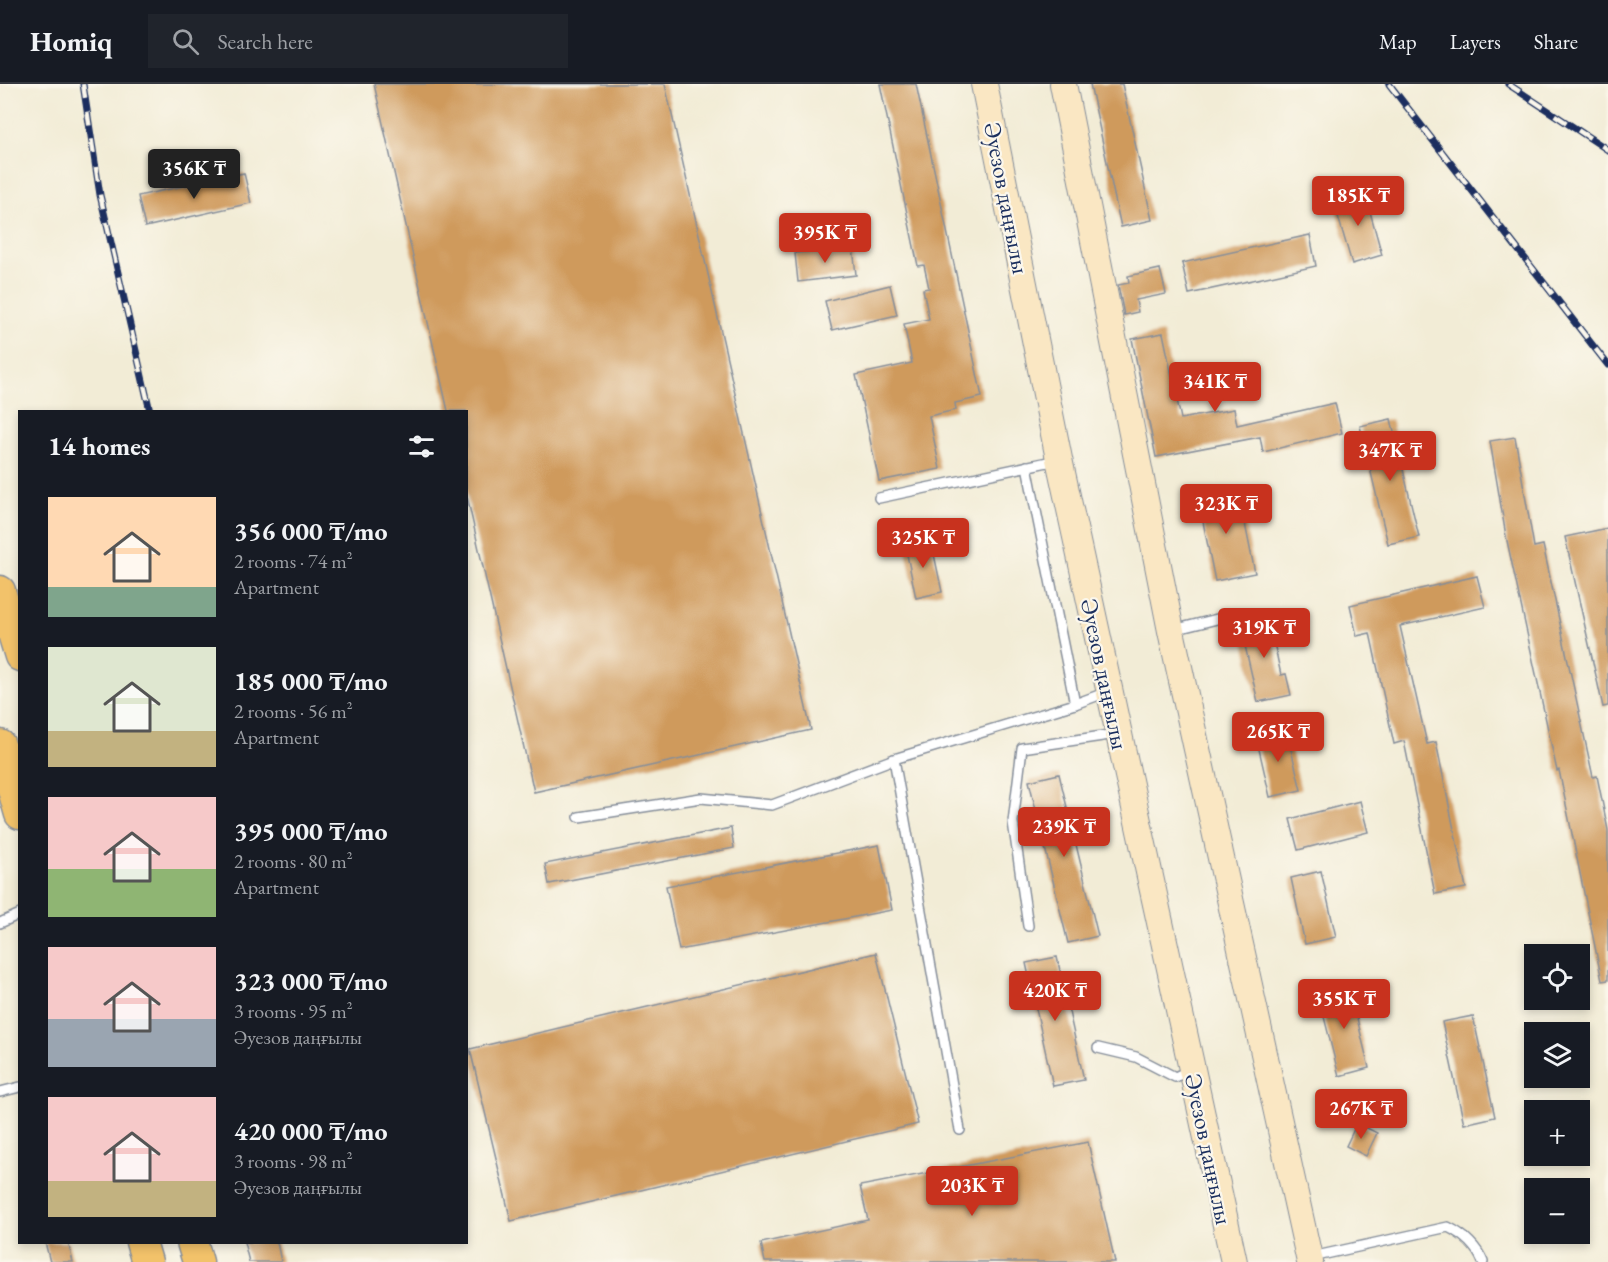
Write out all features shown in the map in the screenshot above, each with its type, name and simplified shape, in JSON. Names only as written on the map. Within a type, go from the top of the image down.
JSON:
[{"type":"highway","points":[[0,591],[18,650]]},
{"type":"highway","points":[[0,745],[18,807]]},
{"type":"highway","points":[[142,1244],[147,1262]]},
{"type":"highway","points":[[193,1244],[198,1262]]},
{"type":"main road","name":"Әуезов даңғылы","points":[[984,84],[1059,459],[1234,1262]]},
{"type":"main road","points":[[1063,84],[1171,631],[1310,1260]]},
{"type":"lane","points":[[879,498],[1059,459]]},
{"type":"lane","points":[[1027,466],[1075,704]]},
{"type":"lane","points":[[1171,631],[1233,615]]},
{"type":"lane","points":[[579,818],[701,798],[772,805],[894,759],[1075,704],[1109,691]]},
{"type":"lane","points":[[1028,926],[1013,822],[1022,748],[1118,734]]},
{"type":"lane","points":[[894,759],[960,1130]]},
{"type":"lane","points":[[0,923],[18,915]]},
{"type":"lane","points":[[1098,1048],[1136,1057],[1175,1077],[1192,1069]]},
{"type":"lane","points":[[0,1092],[18,1088]]},
{"type":"lane","points":[[1310,1260],[1448,1227],[1462,1234],[1476,1249],[1483,1262]]},
{"type":"building","points":[[374,84],[665,84],[811,730],[534,792],[468,501],[468,410],[448,410]]},
{"type":"building","points":[[880,84],[916,84],[982,397],[955,403],[956,410],[929,416],[940,469],[879,481],[856,375],[912,363],[904,324],[929,319],[923,289],[929,288],[924,265],[918,266]]},
{"type":"building","points":[[1090,84],[1122,84],[1152,220],[1121,227]]},
{"type":"building","points":[[244,173],[251,203],[145,227],[138,196]]},
{"type":"building","points":[[1364,190],[1382,255],[1352,264],[1333,199]]},
{"type":"building","points":[[1310,235],[1316,266],[1189,294],[1182,263]]},
{"type":"building","points":[[853,247],[856,275],[798,282],[795,253]]},
{"type":"building","points":[[1160,269],[1166,294],[1136,300],[1138,312],[1124,315],[1118,285],[1129,283],[1128,276]]},
{"type":"building","points":[[890,285],[897,315],[832,330],[825,301]]},
{"type":"building","points":[[1163,333],[1181,419],[1234,409],[1237,425],[1335,403],[1342,433],[1263,452],[1260,437],[1156,457],[1132,339]]},
{"type":"building","points":[[1391,419],[1419,537],[1388,544],[1360,426]]},
{"type":"building","points":[[1515,437],[1534,547],[1543,545],[1593,777],[1597,776],[1608,830],[1608,980],[1602,981],[1559,770],[1557,771],[1506,536],[1490,441]]},
{"type":"building","points":[[1238,489],[1255,573],[1215,581],[1198,497]]},
{"type":"building","points":[[1608,528],[1608,706],[1603,707],[1565,537]]},
{"type":"building","points":[[931,540],[942,592],[916,598],[905,545]]},
{"type":"building","points":[[1477,576],[1485,607],[1400,626],[1427,744],[1436,742],[1466,888],[1435,894],[1404,741],[1394,744],[1370,633],[1357,636],[1350,605]]},
{"type":"building","points":[[1274,616],[1278,637],[1273,638],[1281,675],[1286,674],[1291,695],[1258,702],[1240,624]]},
{"type":"building","points":[[1286,729],[1301,790],[1270,797],[1256,736]]},
{"type":"building","points":[[1059,774],[1098,936],[1068,943],[1029,781]]},
{"type":"building","points":[[1360,801],[1368,832],[1298,850],[1290,819]]},
{"type":"building","points":[[731,828],[734,848],[549,884],[545,864]]},
{"type":"building","points":[[879,845],[892,910],[679,950],[666,886]]},
{"type":"building","points":[[1321,871],[1336,937],[1305,944],[1291,878]]},
{"type":"building","points":[[876,953],[918,1124],[511,1221],[470,1049]]},
{"type":"building","points":[[1057,957],[1084,1080],[1053,1086],[1026,963]]},
{"type":"building","points":[[1349,985],[1369,1068],[1339,1076],[1318,993]]},
{"type":"building","points":[[1473,1016],[1495,1117],[1464,1124],[1442,1022]]},
{"type":"building","points":[[1357,1123],[1377,1133],[1366,1156],[1346,1146]]},
{"type":"building","points":[[1088,1142],[1115,1262],[765,1262],[761,1243],[868,1220],[860,1186]]},
{"type":"building","points":[[46,1244],[68,1244],[73,1262],[50,1262]]},
{"type":"building","points":[[244,1244],[277,1244],[281,1262],[249,1262]]},
{"type":"railway","points":[[83,84],[100,195],[150,410]]},
{"type":"railway","points":[[1389,84],[1608,365]]},
{"type":"railway","points":[[1508,84],[1608,150]]}]
